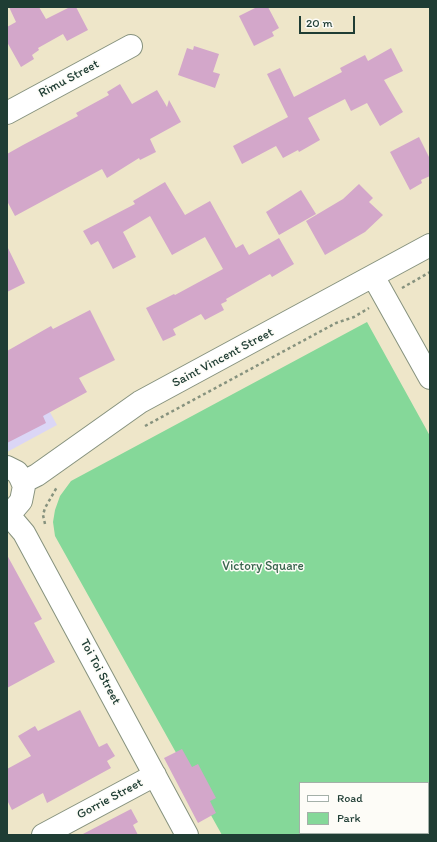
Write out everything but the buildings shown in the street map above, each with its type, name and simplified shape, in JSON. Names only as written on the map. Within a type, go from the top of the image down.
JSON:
[{"type":"street","name":"Rimu Street","points":[[7,112],[131,46]]},
{"type":"street","name":"Saint Vincent Street","points":[[23,482],[37,475],[140,402],[430,245]]},
{"type":"street","points":[[373,276],[430,378]]},
{"type":"street","points":[[7,467],[17,472],[23,482],[24,492],[21,501],[15,508],[7,513]]},
{"type":"street","name":"Toi Toi Street","points":[[7,513],[24,533],[187,835]]},
{"type":"street","name":"Gorrie Street","points":[[43,835],[155,775]]},
{"type":"path","points":[[139,429],[336,323],[354,317],[430,272]]},
{"type":"path","points":[[44,523],[45,508],[52,494],[61,484]]},
{"type":"shaded area","points":[[34,383],[57,425],[7,452],[7,389]]},
{"type":"green space","name":"Victory Square","points":[[367,322],[430,436],[430,832],[429,782],[299,782],[299,834],[427,834],[222,835],[55,536],[53,522],[60,496],[71,481]]}]
